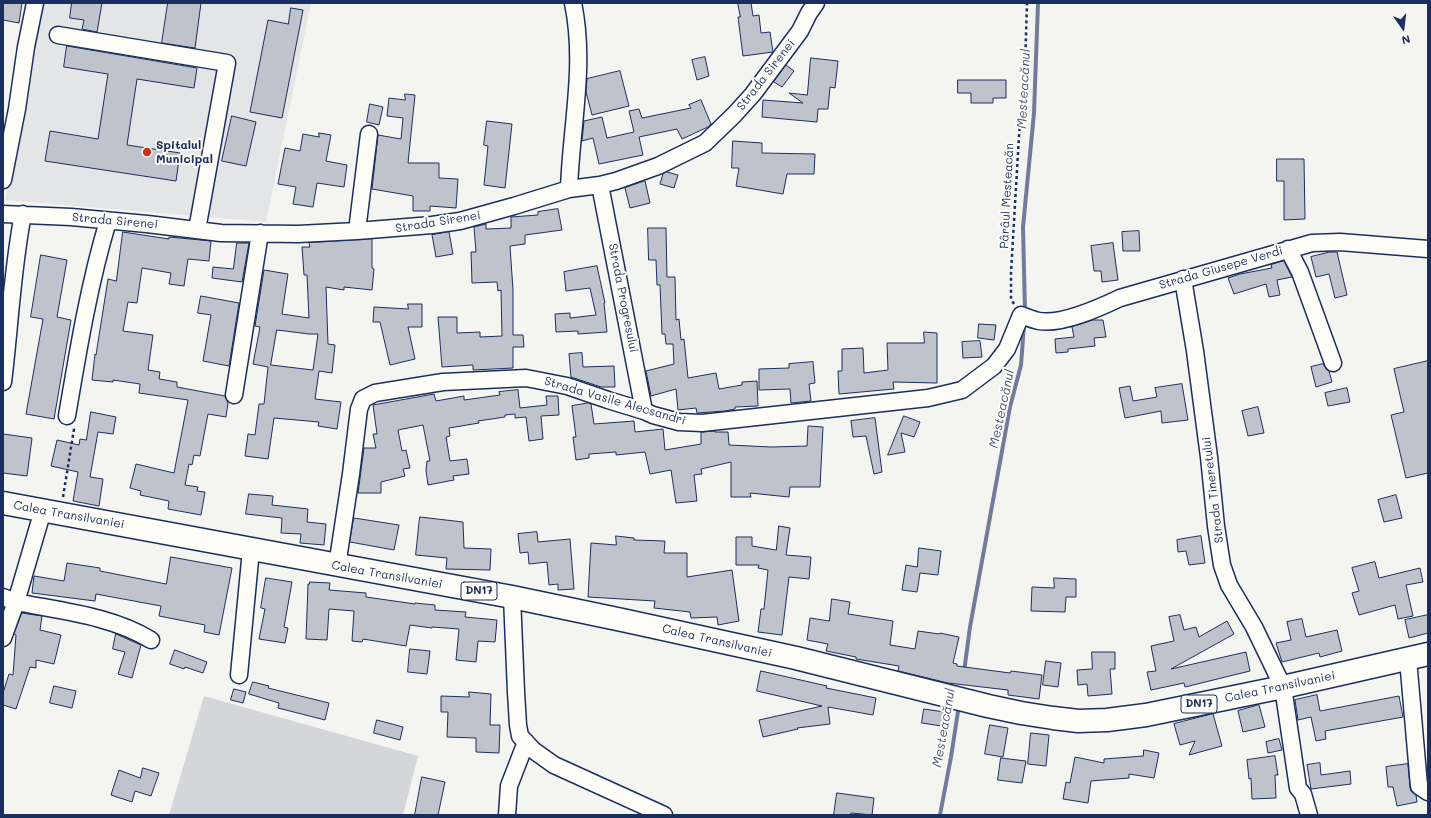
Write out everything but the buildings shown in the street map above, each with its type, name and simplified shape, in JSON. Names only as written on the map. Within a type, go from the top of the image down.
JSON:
[{"type":"highway","name":"Calea Transilvaniei","points":[[3,503],[337,566],[512,597],[796,658],[1021,713],[1078,721],[1107,720],[1146,715],[1418,657]]},
{"type":"street","points":[[3,180],[35,3]]},
{"type":"street","points":[[569,189],[578,67],[578,31],[573,3]]},
{"type":"street","name":"Strada Sirenei","points":[[3,214],[23,214],[108,221],[221,233],[298,234],[357,231],[432,225],[460,221],[569,189],[600,185],[616,181],[658,166],[705,143],[753,94],[800,31],[816,3]]},
{"type":"street","points":[[58,35],[227,63],[197,230]]},
{"type":"street","points":[[357,231],[369,134]]},
{"type":"street","name":"Strada Progresului","points":[[600,185],[644,411]]},
{"type":"street","points":[[3,382],[9,336],[14,273],[23,214]]},
{"type":"street","points":[[67,416],[99,250],[108,221]]},
{"type":"street","points":[[234,395],[260,233]]},
{"type":"street","name":"Strada Giusepe Verdi","points":[[1021,315],[1039,321],[1056,321],[1097,309],[1120,298],[1312,243],[1340,242],[1428,249]]},
{"type":"street","points":[[1288,249],[1300,272],[1334,363]]},
{"type":"street","name":"Strada Tineretului","points":[[1183,279],[1195,351],[1222,565],[1229,585],[1254,627],[1283,687],[1298,788],[1303,794],[1309,815]]},
{"type":"street","name":"Strada Vasile Alecsandri","points":[[337,566],[359,409],[363,399],[375,393],[443,382],[526,378],[567,386],[679,422],[702,423],[716,423],[928,398],[962,390],[994,366],[1006,349],[1021,315]]},
{"type":"street","points":[[3,638],[9,600],[52,512]]},
{"type":"street","points":[[239,675],[251,550]]},
{"type":"street","points":[[512,597],[518,725],[520,736],[533,750],[554,765],[664,815]]},
{"type":"street","points":[[9,600],[102,620],[141,634],[152,640]]},
{"type":"street","points":[[1418,657],[1419,786],[1428,792]]},
{"type":"street","points":[[507,815],[509,786],[526,742]]},
{"type":"path","name":"Pârâul Mesteacăn","points":[[1021,315],[1011,299],[1011,272],[1023,94],[1027,3]]},
{"type":"path","points":[[52,512],[74,429],[67,416]]},
{"type":"shaded area","name":"Spitalul Municipal","points":[[42,3],[311,3],[266,222],[5,200]]},
{"type":"shaded area","points":[[204,696],[418,756],[403,815],[169,815]]},
{"type":"waterway","name":"Mesteacănul","points":[[1025,312],[1023,227],[1034,113],[1038,3]]},
{"type":"waterway","name":"Mesteacănul","points":[[964,672],[970,627],[1010,407],[1021,365],[1024,325]]},
{"type":"waterway","name":"Mesteacănul","points":[[940,815],[959,705]]},
{"type":"place","name":"Spitalul Municipal","points":[[147,152]]}]
